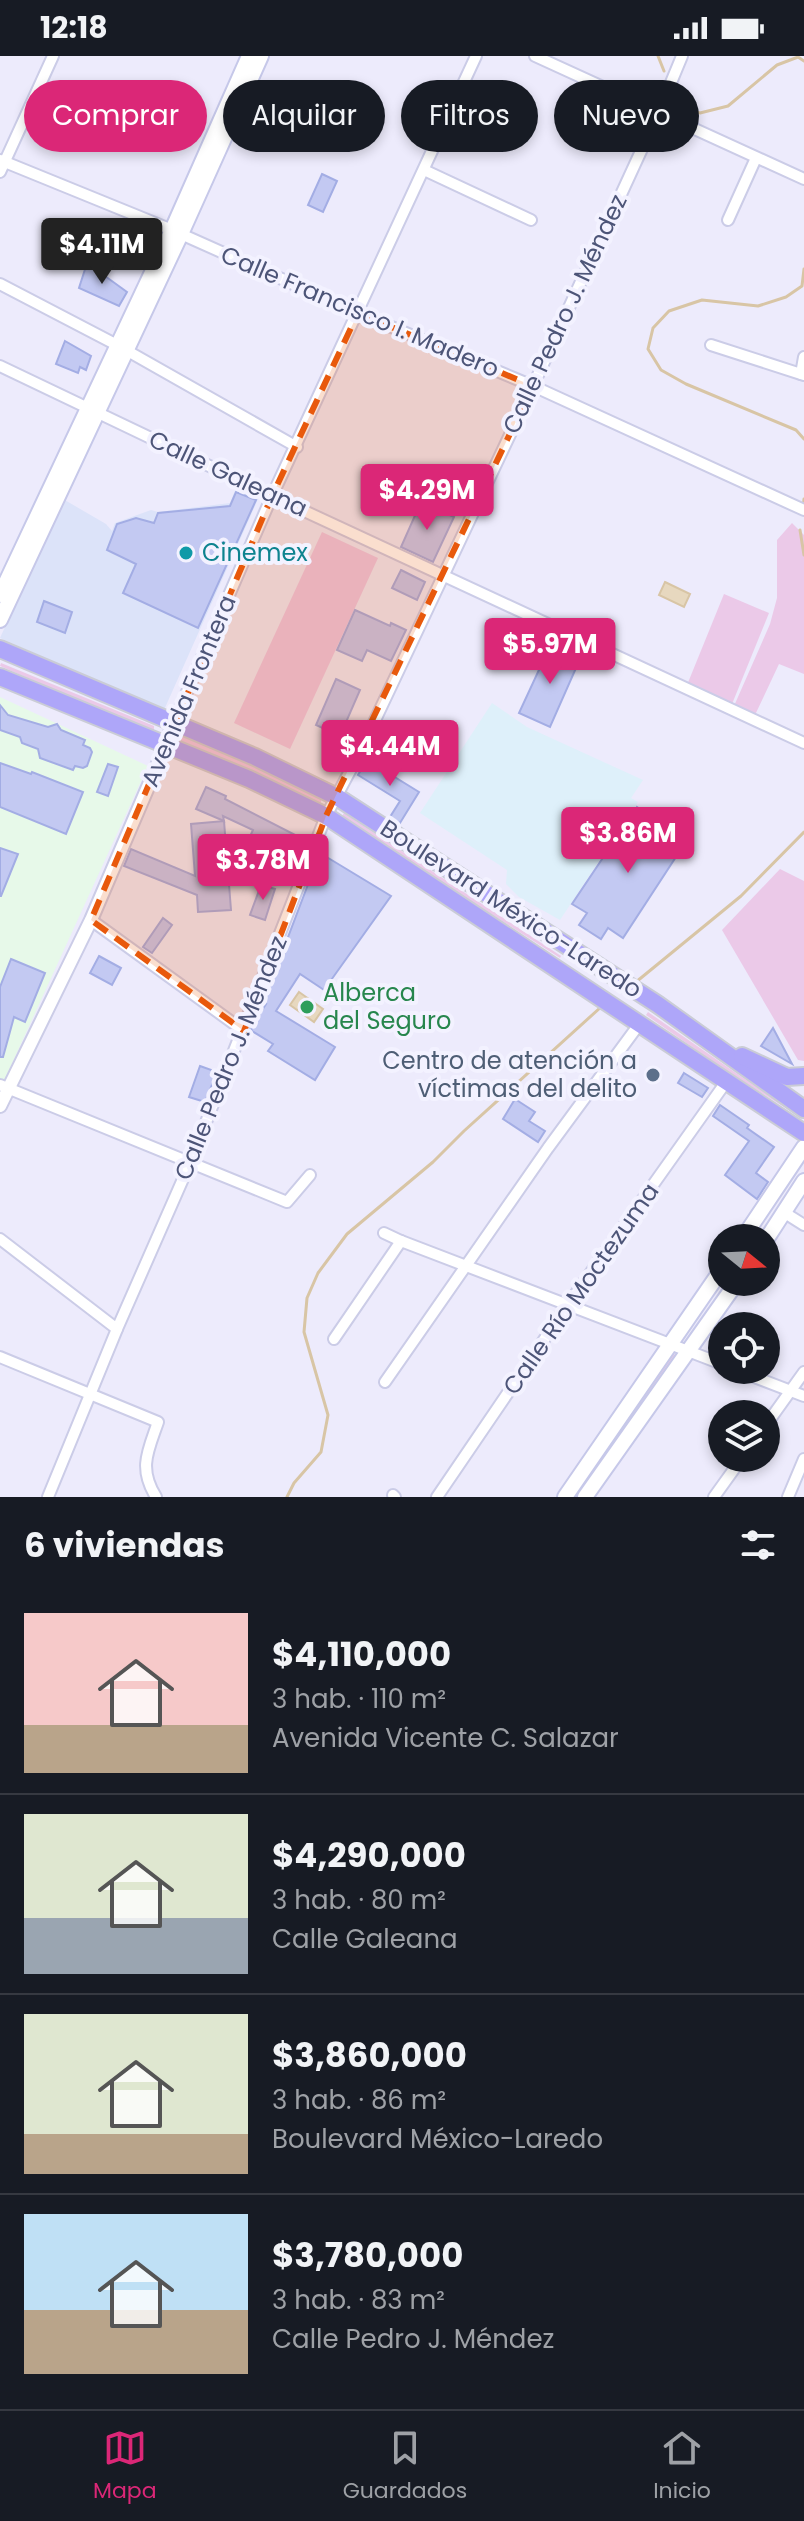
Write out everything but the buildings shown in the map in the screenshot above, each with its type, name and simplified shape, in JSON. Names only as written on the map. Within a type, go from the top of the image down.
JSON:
[{"type":"main road","points":[[176,232],[249,56]]},
{"type":"main road","points":[[0,595],[261,56]]},
{"type":"main road","points":[[0,620],[92,410]]},
{"type":"main road","name":"Boulevard México-Laredo","points":[[0,649],[255,757],[337,797],[657,1004],[804,1109]]},
{"type":"main road","name":"Boulevard México-Laredo","points":[[0,677],[249,779],[326,816],[804,1133]]},
{"type":"main road","points":[[701,1037],[787,1077],[804,1076]]},
{"type":"main road","points":[[752,1224],[804,1147]]},
{"type":"main road","points":[[777,1224],[804,1181]]},
{"type":"main road","points":[[565,1497],[708,1290]]},
{"type":"main road","points":[[585,1497],[727,1296]]},
{"type":"street","points":[[2,164],[53,56]]},
{"type":"street","name":"Avenida Frontera","points":[[0,1106],[4,1086],[91,920],[272,496],[476,56]]},
{"type":"street","points":[[535,56],[586,80]]},
{"type":"street","name":"Calle Pedro J. Méndez","points":[[672,80],[682,56]]},
{"type":"street","points":[[699,132],[804,179]]},
{"type":"street","name":"Calle Pedro J. Méndez","points":[[48,1497],[244,1031],[326,816],[533,386],[641,152]]},
{"type":"street","points":[[728,220],[756,158]]},
{"type":"street","name":"Calle Francisco I. Madero","points":[[2,164],[176,232],[533,386],[804,510]]},
{"type":"street","points":[[424,170],[531,220]]},
{"type":"street","points":[[0,284],[122,348],[297,447]]},
{"type":"street","points":[[711,345],[803,374],[804,357]]},
{"type":"street","name":"Calle Galeana","points":[[0,366],[804,743]]},
{"type":"street","points":[[91,920],[244,1031]]},
{"type":"street","points":[[385,1382],[637,1021]]},
{"type":"street","name":"Calle Río Moctezuma","points":[[437,1497],[567,1306],[726,1082]]},
{"type":"street","points":[[4,1086],[287,1202],[310,1175]]},
{"type":"street","points":[[785,1213],[804,1225]]},
{"type":"street","points":[[384,1233],[708,1358]]},
{"type":"street","points":[[0,1239],[117,1329]]},
{"type":"street","points":[[334,1339],[401,1241]]},
{"type":"street","points":[[0,1357],[158,1422],[144,1462],[148,1485],[156,1497]]},
{"type":"street","points":[[780,1406],[804,1372]]},
{"type":"street","points":[[770,1384],[804,1396]]},
{"type":"street","points":[[788,1497],[804,1459]]},
{"type":"street","points":[[714,1497],[732,1472]]},
{"type":"highlighted area","points":[[358,313],[533,386],[326,816],[244,1031],[91,920],[272,496]]},
{"type":"shaded area","points":[[236,488],[259,497],[164,710],[0,638],[63,499],[106,524],[112,531],[115,523],[151,510],[158,512],[230,503]]},
{"type":"shaded area","points":[[792,523],[804,535],[804,674],[779,664],[755,715],[734,706],[770,624],[777,598],[777,540]]},
{"type":"shaded area","points":[[322,532],[378,558],[290,749],[234,723]]},
{"type":"shaded area","points":[[665,582],[690,594],[684,607],[659,595]]},
{"type":"shaded area","points":[[724,594],[769,613],[732,704],[687,685]]},
{"type":"shaded area","points":[[1,663],[154,726],[154,730],[152,732],[0,666]]},
{"type":"shaded area","points":[[0,697],[148,766],[4,1081],[0,1079]]},
{"type":"shaded area","points":[[492,703],[527,727],[643,780],[631,798],[638,802],[560,920],[519,897],[506,884],[507,870],[420,813]]},
{"type":"shaded area","points":[[177,733],[288,782],[321,799],[321,802],[318,805],[175,740]]},
{"type":"shaded area","points":[[344,813],[561,956],[560,958],[341,818]]},
{"type":"shaded area","points":[[780,869],[804,881],[804,1061],[798,1060],[722,930]]},
{"type":"shaded area","name":"Alberca del Seguro","points":[[299,992],[323,1009],[314,1022],[290,1005]]},
{"type":"shaded area","points":[[648,1012],[800,1117],[728,1072],[646,1015]]},
{"type":"shaded area","points":[[673,1354],[677,1355],[578,1497],[574,1497]]},
{"type":"waterway","points":[[658,56],[664,71]]},
{"type":"waterway","points":[[699,113],[728,106],[777,65],[798,57],[804,61]]},
{"type":"waterway","points":[[804,269],[802,286],[786,297],[758,306],[702,300],[669,311],[653,328],[648,349],[661,370],[686,384],[796,430],[804,439]]},
{"type":"waterway","points":[[803,508],[804,499]]},
{"type":"waterway","points":[[800,530],[804,555]]},
{"type":"waterway","points":[[636,982],[741,896],[804,832]]},
{"type":"waterway","points":[[287,1497],[294,1483],[321,1452],[328,1415],[304,1332],[307,1298],[318,1273],[347,1234],[433,1162],[601,1007]]},
{"type":"place","name":"Cinemex","points":[[186,553]]},
{"type":"place","name":"Alberca del Seguro","points":[[307,1007]]},
{"type":"place","name":"Centro de atención a víctimas del delito","points":[[653,1075]]}]
